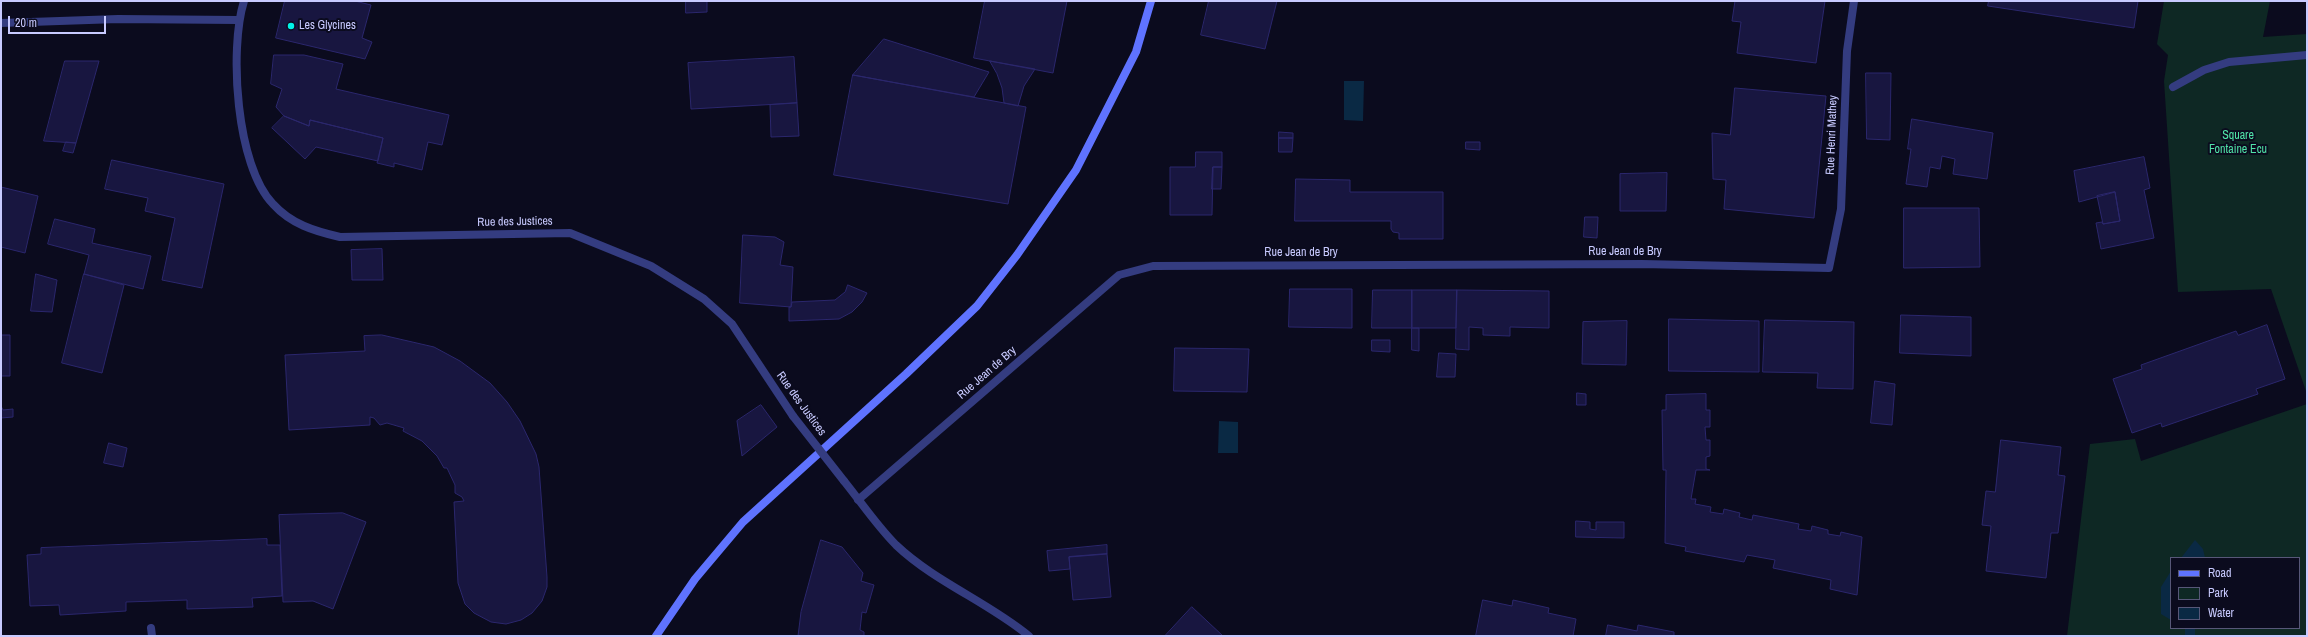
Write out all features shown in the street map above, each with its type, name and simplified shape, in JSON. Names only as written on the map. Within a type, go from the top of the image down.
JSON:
[{"type":"street","name":"Rue des Justices","points":[[244,1],[238,20],[236,80],[245,143],[258,180],[272,204],[299,224],[311,230],[340,237],[570,233],[651,266],[704,298],[732,324],[793,416],[858,500],[896,545],[935,574],[1016,625],[1029,636]]},
{"type":"street","points":[[656,636],[695,578],[744,522],[906,374],[977,306],[1012,261],[1076,170],[1136,52],[1151,1]]},
{"type":"street","name":"Rue Henri Mathey","points":[[1829,268],[1841,209],[1847,51],[1854,1]]},
{"type":"street","points":[[1,23],[118,19],[238,20]]},
{"type":"street","points":[[2173,87],[2204,70],[2229,62],[2307,55]]},
{"type":"street","name":"Rue Jean de Bry","points":[[858,500],[1119,275],[1153,266],[1642,264],[1829,268]]},
{"type":"green space","name":"Square Fontaine Ecu","points":[[2164,1],[2270,1],[2263,37],[2307,34],[2307,394],[2271,289],[2178,292],[2164,81],[2168,55],[2157,44]]},
{"type":"green space","points":[[2307,404],[2307,636],[2067,636],[2090,444],[2135,439],[2141,461]]},
{"type":"water","points":[[1344,81],[1364,81],[1363,121],[1344,120]]},
{"type":"water","points":[[1219,421],[1238,422],[1238,453],[1218,453]]},
{"type":"water","points":[[2195,540],[2203,549],[2205,557],[2182,557]]},
{"type":"water","points":[[2170,573],[2170,619],[2161,614],[2161,587]]},
{"type":"building","points":[[285,1],[355,1],[371,5],[362,38],[372,42],[365,59],[276,38]]},
{"type":"building","points":[[686,1],[707,1],[707,12],[686,13]]},
{"type":"building","points":[[985,1],[1067,1],[1053,73],[974,58]]},
{"type":"building","points":[[1209,1],[1277,1],[1265,49],[1201,35]]},
{"type":"building","points":[[1735,1],[1825,1],[1816,63],[1737,53],[1741,22],[1732,21]]},
{"type":"building","points":[[1989,1],[2138,1],[2134,28],[1988,6]]},
{"type":"building","points":[[884,39],[989,72],[974,97],[853,75]]},
{"type":"building","points":[[274,55],[304,55],[343,64],[336,89],[449,115],[442,145],[428,142],[422,170],[394,163],[394,167],[377,163],[383,138],[310,120],[309,126],[284,116],[276,107],[282,89],[271,84]]},
{"type":"building","points":[[794,57],[797,103],[691,109],[688,63]]},
{"type":"building","points":[[65,61],[99,61],[76,143],[44,141]]},
{"type":"building","points":[[990,61],[1035,69],[1024,86],[1018,106],[1004,103],[1002,88]]},
{"type":"building","points":[[1866,73],[1891,73],[1890,140],[1867,139]]},
{"type":"building","points":[[853,75],[1026,107],[1008,204],[834,175]]},
{"type":"building","points":[[1735,88],[1826,96],[1814,218],[1724,209],[1726,180],[1713,179],[1712,133],[1730,135]]},
{"type":"building","points":[[797,103],[799,136],[771,137],[770,105]]},
{"type":"building","points":[[284,116],[309,126],[310,120],[383,138],[378,161],[316,147],[305,159],[272,128]]},
{"type":"building","points":[[1912,119],[1993,133],[1987,179],[1953,174],[1955,159],[1942,156],[1940,169],[1930,167],[1927,187],[1906,184],[1911,149],[1908,149]]},
{"type":"building","points":[[1279,132],[1293,133],[1293,138],[1279,138]]},
{"type":"building","points":[[1279,138],[1293,138],[1292,152],[1279,152]]},
{"type":"building","points":[[66,142],[76,143],[73,153],[63,151]]},
{"type":"building","points":[[1466,142],[1480,142],[1480,150],[1466,149]]},
{"type":"building","points":[[1196,152],[1222,152],[1222,167],[1213,167],[1212,215],[1170,215],[1170,167],[1195,167]]},
{"type":"building","points":[[2144,157],[2150,188],[2144,190],[2154,238],[2101,249],[2096,223],[2102,222],[2103,224],[2120,221],[2115,192],[2079,202],[2074,171]]},
{"type":"building","points":[[112,160],[224,184],[202,288],[162,280],[175,218],[145,211],[148,198],[105,189]]},
{"type":"building","points":[[1213,167],[1222,167],[1221,189],[1212,189]]},
{"type":"building","points":[[1667,173],[1666,211],[1620,211],[1620,174]]},
{"type":"building","points":[[1296,179],[1350,180],[1350,192],[1443,192],[1443,239],[1399,239],[1399,233],[1393,232],[1391,229],[1391,221],[1295,221]]},
{"type":"building","points":[[1,187],[38,196],[25,253],[1,247]]},
{"type":"building","points":[[2115,192],[2120,221],[2103,224],[2097,196]]},
{"type":"building","points":[[1904,208],[1979,208],[1980,267],[1904,268]]},
{"type":"building","points":[[1585,217],[1598,217],[1597,238],[1584,237]]},
{"type":"building","points":[[55,219],[95,229],[92,243],[151,256],[143,289],[84,274],[89,255],[48,244]]},
{"type":"building","points":[[743,235],[775,237],[784,242],[780,265],[793,267],[791,307],[740,303]]},
{"type":"building","points":[[382,249],[383,280],[352,280],[351,250]]},
{"type":"building","points":[[36,274],[57,280],[52,312],[31,311]]},
{"type":"building","points":[[84,274],[124,285],[102,373],[62,363]]},
{"type":"building","points":[[848,285],[867,293],[862,302],[852,312],[839,319],[789,321],[789,307],[791,307],[792,302],[835,300],[845,292]]},
{"type":"building","points":[[1290,289],[1352,289],[1352,328],[1289,327]]},
{"type":"building","points":[[1373,290],[1412,290],[1412,328],[1372,328]]},
{"type":"building","points":[[1412,290],[1457,290],[1456,328],[1412,328]]},
{"type":"building","points":[[1457,290],[1549,291],[1549,328],[1510,327],[1510,336],[1483,335],[1483,328],[1469,327],[1469,350],[1456,349]]},
{"type":"building","points":[[1901,315],[1971,317],[1971,356],[1900,353]]},
{"type":"building","points":[[1669,319],[1759,321],[1759,372],[1669,371]]},
{"type":"building","points":[[1765,320],[1854,322],[1853,389],[1817,388],[1818,373],[1763,372]]},
{"type":"building","points":[[1627,321],[1626,365],[1582,364],[1583,322]]},
{"type":"building","points":[[2267,325],[2285,379],[2256,389],[2258,394],[2162,427],[2161,423],[2132,433],[2113,379],[2142,369],[2141,365],[2236,331],[2238,335]]},
{"type":"building","points":[[1412,328],[1419,328],[1419,351],[1412,350]]},
{"type":"building","points":[[1,335],[10,335],[10,376],[1,376]]},
{"type":"building","points":[[382,335],[434,347],[460,361],[490,383],[507,402],[520,421],[536,454],[539,467],[547,577],[547,587],[542,601],[532,613],[521,620],[506,624],[491,622],[474,613],[465,604],[458,583],[454,502],[464,501],[462,497],[455,493],[455,485],[447,468],[444,468],[437,456],[422,441],[403,431],[404,428],[387,423],[380,425],[374,418],[370,417],[370,425],[289,430],[285,355],[365,351],[364,336]]},
{"type":"building","points":[[1372,340],[1390,340],[1390,352],[1372,351]]},
{"type":"building","points":[[1175,348],[1249,349],[1247,392],[1174,391]]},
{"type":"building","points":[[1439,353],[1456,354],[1455,377],[1437,377]]},
{"type":"building","points":[[1875,381],[1895,384],[1892,425],[1871,423]]},
{"type":"building","points":[[1577,393],[1586,394],[1586,405],[1577,405]]},
{"type":"building","points":[[1706,394],[1706,410],[1710,410],[1710,427],[1705,427],[1706,440],[1710,440],[1710,456],[1706,457],[1706,469],[1710,470],[1696,470],[1691,499],[1696,499],[1695,504],[1711,507],[1710,512],[1723,514],[1724,509],[1740,513],[1739,517],[1752,520],[1753,515],[1799,524],[1798,529],[1811,531],[1812,526],[1828,530],[1828,534],[1840,536],[1841,532],[1862,537],[1857,595],[1830,589],[1831,580],[1773,568],[1775,560],[1747,555],[1744,562],[1685,551],[1686,547],[1665,543],[1666,470],[1663,470],[1662,410],[1666,410],[1666,395]]},
{"type":"building","points":[[761,405],[777,427],[742,456],[737,421]]},
{"type":"building","points":[[1,406],[3,410],[13,409],[13,417],[1,418]]},
{"type":"building","points":[[2001,440],[2061,447],[2058,475],[2065,476],[2058,533],[2051,533],[2046,578],[1986,571],[1991,526],[1982,525],[1986,491],[1995,492]]},
{"type":"building","points":[[109,443],[127,448],[123,467],[104,463]]},
{"type":"building","points":[[343,513],[366,522],[333,609],[313,601],[283,602],[279,515]]},
{"type":"building","points":[[1576,521],[1590,522],[1590,529],[1596,530],[1596,522],[1624,522],[1624,538],[1576,537]]},
{"type":"building","points":[[267,539],[267,545],[280,545],[282,596],[252,598],[253,607],[187,609],[187,600],[126,602],[126,611],[60,615],[59,605],[30,606],[27,555],[41,554],[41,548]]},
{"type":"building","points":[[821,540],[842,547],[863,573],[861,581],[874,585],[866,613],[862,612],[860,630],[864,632],[864,636],[798,636],[801,612]]},
{"type":"building","points":[[1107,545],[1107,554],[1069,557],[1070,569],[1049,571],[1047,551]]},
{"type":"building","points":[[1107,554],[1111,597],[1073,600],[1069,557]]},
{"type":"building","points":[[1483,600],[1512,606],[1513,600],[1549,608],[1548,613],[1576,619],[1573,636],[1476,636]]},
{"type":"building","points":[[1192,607],[1223,636],[1165,636]]},
{"type":"building","points":[[1608,625],[1637,631],[1638,625],[1674,632],[1674,636],[1606,636]]},
{"type":"waterway","points":[[2190,629],[2190,636]]},
{"type":"place","name":"Les Glycines","points":[[291,26]]}]
